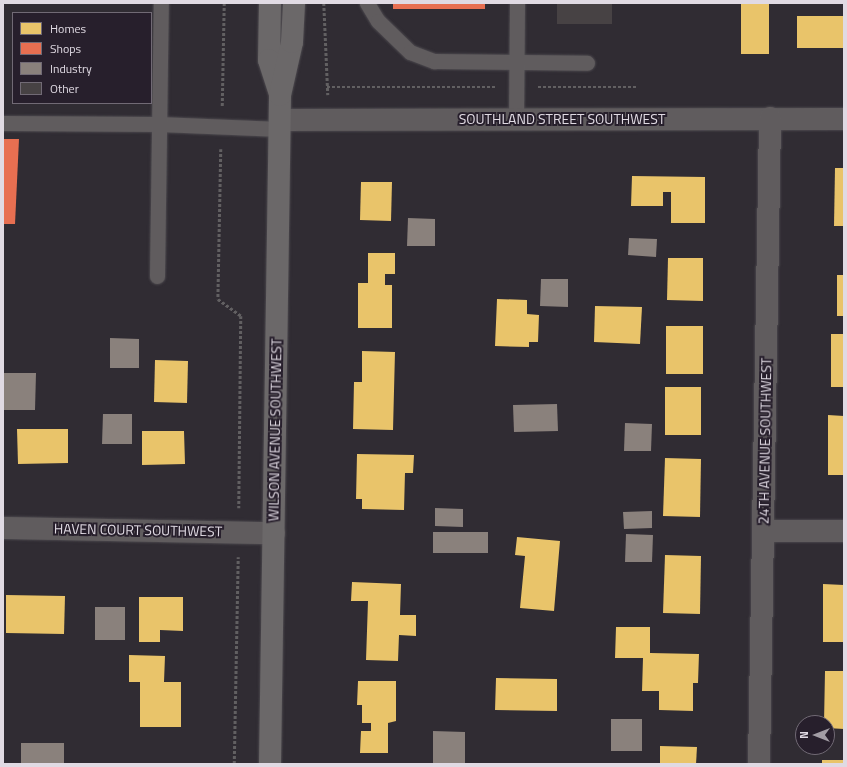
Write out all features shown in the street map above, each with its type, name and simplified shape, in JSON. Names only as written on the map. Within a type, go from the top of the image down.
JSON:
[{"type":"main road","name":"WILSON AVENUE SOUTHWEST","points":[[270,3],[270,60],[280,96]]},
{"type":"main road","name":"WILSON AVENUE SOUTHWEST","points":[[270,764],[280,96],[292,42],[294,3]]},
{"type":"street","name":"24TH AVENUE SOUTHWEST","points":[[759,764],[770,118]]},
{"type":"street","name":"SOUTHLAND STREET SOUTHWEST","points":[[280,124],[328,120],[844,119]]},
{"type":"street","name":"HAVEN COURT SOUTHWEST","points":[[3,528],[274,533]]},
{"type":"street","points":[[763,531],[844,531]]},
{"type":"lane","points":[[157,276],[161,3]]},
{"type":"lane","points":[[367,3],[378,21],[410,52],[434,61],[587,63]]},
{"type":"lane","points":[[516,3],[516,119]]},
{"type":"lane","points":[[3,123],[221,126],[280,124]]},
{"type":"path","points":[[224,3],[218,299],[241,316],[234,764]]},
{"type":"path","points":[[324,3],[328,120]]},
{"type":"path","points":[[327,87],[638,87]]},
{"type":"building: Homes","points":[[741,3],[769,3],[769,54],[741,54]]},
{"type":"building: Homes","points":[[797,16],[843,16],[843,48],[797,48]]},
{"type":"building: Homes","points":[[835,168],[844,168],[844,226],[834,226]]},
{"type":"building: Homes","points":[[632,176],[705,177],[705,223],[671,223],[671,192],[663,192],[663,206],[631,206]]},
{"type":"building: Homes","points":[[361,182],[392,182],[391,221],[360,220]]},
{"type":"building: Homes","points":[[368,253],[395,253],[395,274],[385,274],[385,285],[392,285],[392,328],[358,328],[358,283],[368,283]]},
{"type":"building: Homes","points":[[668,258],[703,258],[703,301],[667,300]]},
{"type":"building: Homes","points":[[837,275],[844,275],[844,316],[837,316]]},
{"type":"building: Homes","points":[[497,299],[527,300],[527,314],[539,315],[538,342],[529,342],[529,347],[495,346]]},
{"type":"building: Homes","points":[[595,306],[642,307],[640,344],[594,342]]},
{"type":"building: Homes","points":[[666,326],[703,326],[703,374],[666,374]]},
{"type":"building: Homes","points":[[831,334],[844,334],[844,387],[831,387]]},
{"type":"building: Homes","points":[[362,351],[395,352],[393,430],[353,429],[354,382],[362,382]]},
{"type":"building: Homes","points":[[155,360],[188,361],[187,403],[154,402]]},
{"type":"building: Homes","points":[[665,387],[701,387],[701,435],[665,435]]},
{"type":"building: Homes","points":[[828,415],[844,416],[844,475],[828,475]]},
{"type":"building: Homes","points":[[17,429],[68,429],[68,463],[18,464]]},
{"type":"building: Homes","points":[[142,431],[184,431],[185,464],[142,465]]},
{"type":"building: Homes","points":[[357,454],[414,455],[413,473],[405,473],[404,510],[362,509],[362,499],[356,499]]},
{"type":"building: Homes","points":[[665,458],[701,459],[700,517],[663,516]]},
{"type":"building: Homes","points":[[517,537],[560,541],[554,611],[520,608],[525,556],[515,555]]},
{"type":"building: Homes","points":[[665,555],[701,556],[700,614],[663,613]]},
{"type":"building: Homes","points":[[352,582],[401,584],[400,615],[416,615],[416,636],[399,635],[398,661],[366,660],[368,601],[351,601]]},
{"type":"building: Homes","points":[[823,584],[844,585],[844,642],[823,642]]},
{"type":"building: Homes","points":[[6,595],[65,596],[64,634],[6,633]]},
{"type":"building: Homes","points":[[139,597],[183,597],[183,631],[160,630],[160,642],[139,642]]},
{"type":"building: Homes","points":[[616,627],[650,627],[650,653],[699,654],[698,683],[693,683],[693,711],[659,710],[659,691],[642,691],[643,658],[615,658]]},
{"type":"building: Homes","points":[[129,655],[165,656],[164,682],[181,682],[181,727],[140,727],[140,682],[129,682]]},
{"type":"building: Homes","points":[[825,671],[844,671],[844,729],[835,728],[835,715],[824,715]]},
{"type":"building: Homes","points":[[496,678],[557,679],[557,711],[495,710]]},
{"type":"building: Homes","points":[[358,681],[396,681],[396,721],[388,723],[388,753],[360,753],[361,731],[371,731],[371,723],[362,723],[362,705],[357,705]]},
{"type":"building: Homes","points":[[660,746],[697,747],[696,764],[660,764]]},
{"type":"building: Homes","points":[[822,760],[844,760],[844,764],[822,764]]},
{"type":"building: Shops","points":[[393,3],[485,3],[485,9],[393,9]]},
{"type":"building: Shops","points":[[3,139],[19,139],[15,224],[3,224]]},
{"type":"building: Industry","points":[[408,218],[435,219],[435,246],[407,246]]},
{"type":"building: Industry","points":[[629,238],[657,239],[656,257],[628,255]]},
{"type":"building: Industry","points":[[541,279],[568,279],[568,307],[540,306]]},
{"type":"building: Industry","points":[[110,338],[139,339],[139,368],[110,368]]},
{"type":"building: Industry","points":[[3,373],[36,373],[35,410],[3,410]]},
{"type":"building: Industry","points":[[557,404],[558,431],[514,432],[513,405]]},
{"type":"building: Industry","points":[[103,414],[132,414],[132,444],[102,444]]},
{"type":"building: Industry","points":[[625,423],[652,424],[651,451],[624,451]]},
{"type":"building: Industry","points":[[435,508],[463,509],[463,527],[435,526]]},
{"type":"building: Industry","points":[[652,511],[652,528],[624,529],[623,512]]},
{"type":"building: Industry","points":[[433,532],[488,532],[488,553],[433,553]]},
{"type":"building: Industry","points":[[626,534],[653,535],[652,562],[625,562]]},
{"type":"building: Industry","points":[[95,607],[125,607],[125,640],[95,640]]},
{"type":"building: Industry","points":[[611,719],[642,719],[642,751],[611,751]]},
{"type":"building: Industry","points":[[433,731],[465,732],[465,764],[433,764]]},
{"type":"building: Industry","points":[[21,743],[64,743],[64,764],[21,764]]},
{"type":"building: Other","points":[[557,3],[612,3],[612,24],[557,24]]}]
